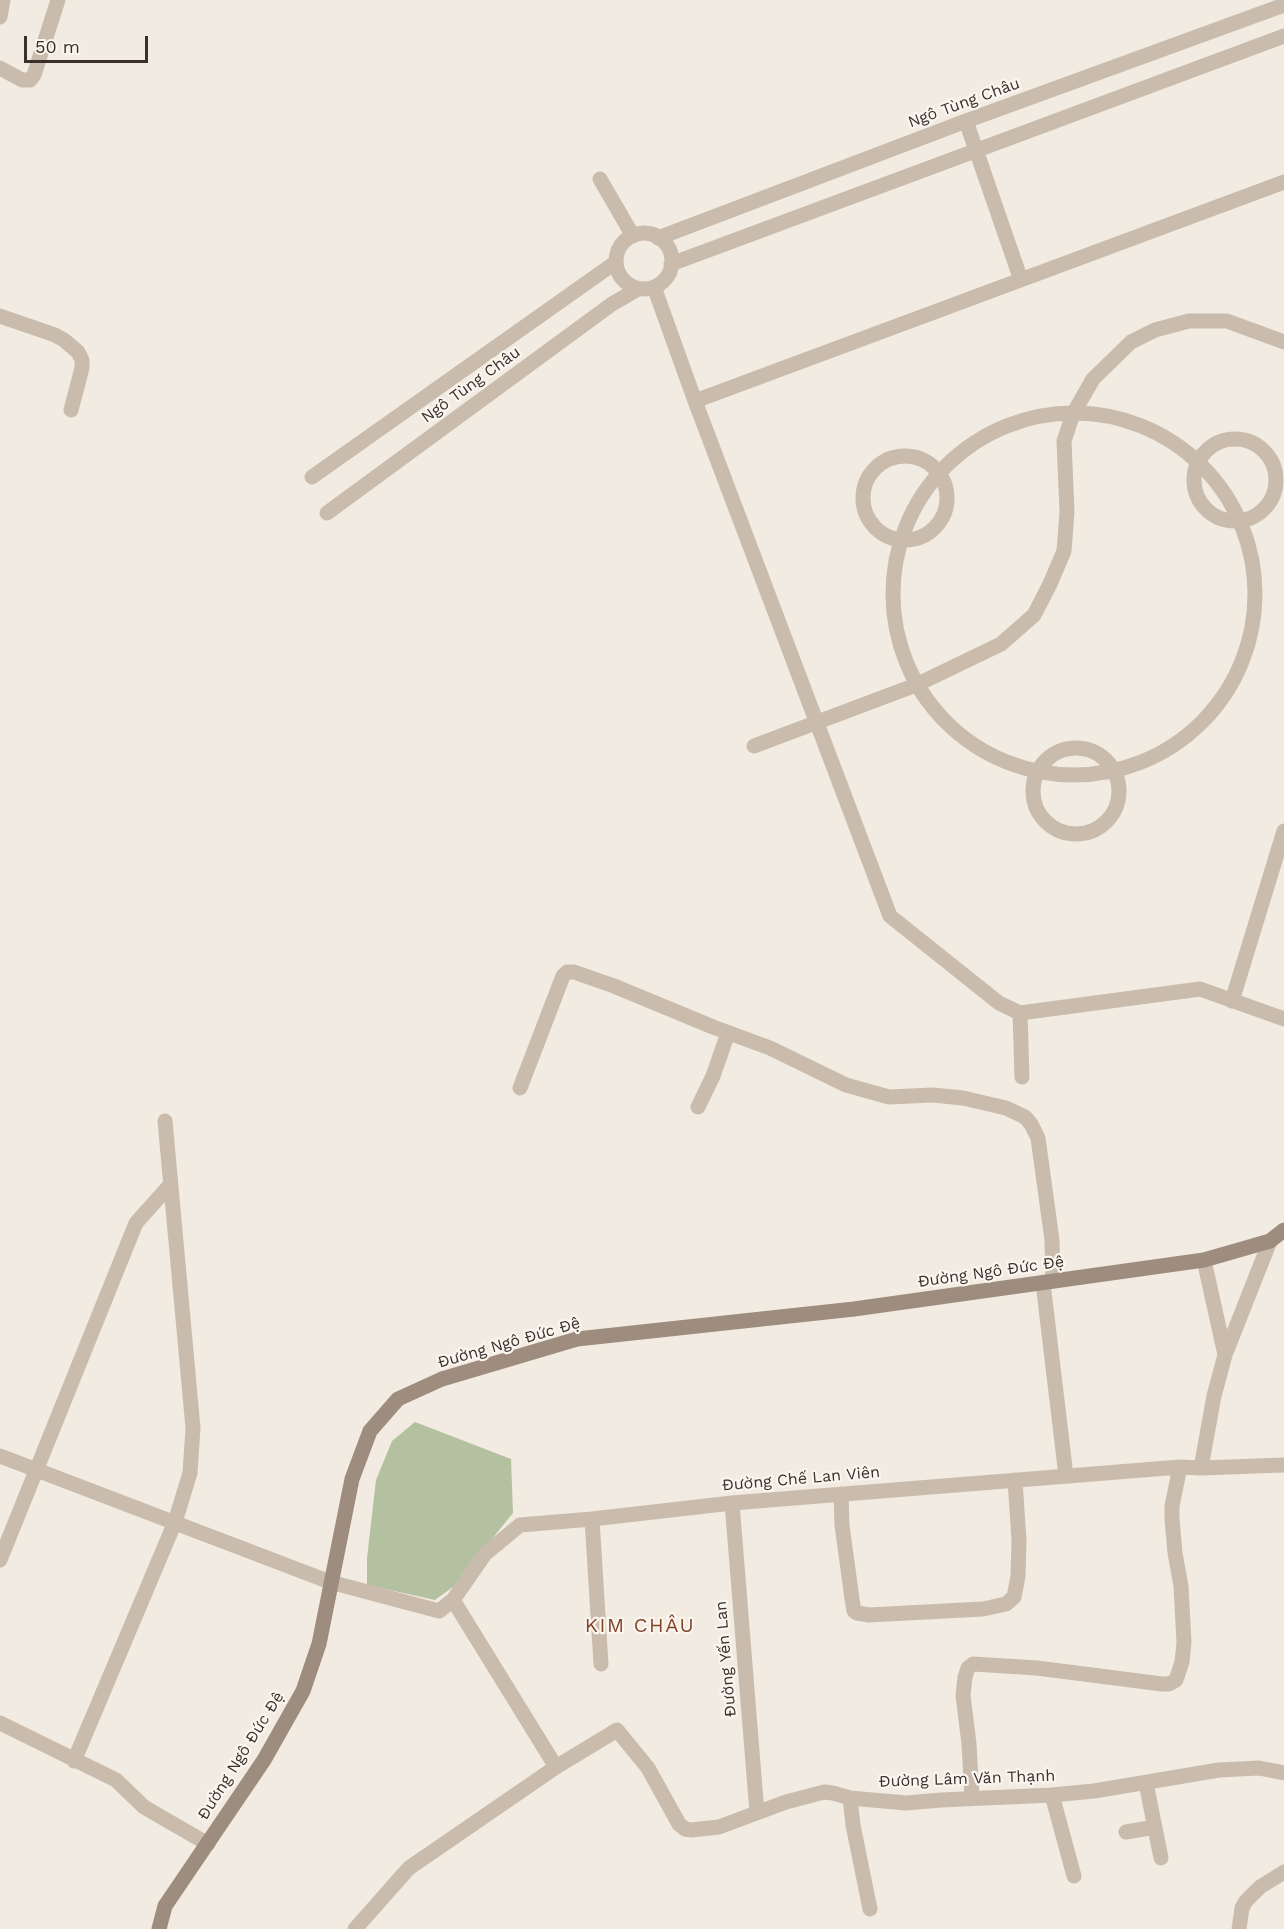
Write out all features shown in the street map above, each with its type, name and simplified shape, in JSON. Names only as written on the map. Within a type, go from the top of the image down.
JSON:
[{"type":"main road","name":"Đường Ngô Đức Đệ","points":[[159,1929],[165,1906],[264,1761],[303,1691],[319,1644],[352,1479],[370,1431],[398,1399],[442,1379],[577,1340],[854,1309],[1204,1260],[1270,1241],[1284,1230]]},
{"type":"street","points":[[0,17],[3,0]]},
{"type":"street","points":[[0,68],[22,80],[30,80],[34,75],[58,0]]},
{"type":"street","name":"Ngô Tùng Châu","points":[[658,238],[1284,5]]},
{"type":"street","points":[[671,264],[1284,36]]},
{"type":"street","points":[[966,122],[1021,280]]},
{"type":"street","points":[[600,179],[633,236]]},
{"type":"street","points":[[695,401],[1284,182]]},
{"type":"street","points":[[645,233],[658,238],[668,247],[671,255],[671,264],[664,280],[646,288],[630,286],[623,280],[616,262],[621,245],[633,236],[645,233]]},
{"type":"street","name":"Ngô Tùng Châu","points":[[312,477],[616,262]]},
{"type":"street","points":[[646,288],[695,401],[890,916],[999,1003],[1020,1014],[1200,989],[1284,1019]]},
{"type":"street","name":"Ngô Tùng Châu","points":[[327,513],[612,304],[646,288]]},
{"type":"street","points":[[0,316],[55,335],[78,352],[82,360],[82,368],[71,410]]},
{"type":"street","points":[[754,746],[916,685],[1001,644],[1034,615],[1064,551],[1067,512],[1064,441],[1073,414],[1093,379],[1131,342],[1155,330],[1189,321],[1227,321],[1284,342]]},
{"type":"street","points":[[1104,412],[1164,436],[1200,461],[1213,476],[1241,521],[1256,572],[1253,632],[1232,687],[1193,732],[1142,762],[1115,774],[1038,772],[1019,768],[963,739],[916,685],[894,632],[891,579],[902,540],[937,470],[988,434],[1039,416],[1104,412]]},
{"type":"street","points":[[1237,439],[1261,448],[1270,458],[1275,470],[1276,483],[1273,496],[1266,508],[1254,517],[1241,521],[1227,521],[1214,516],[1203,506],[1196,494],[1194,480],[1200,461],[1212,446],[1224,441],[1237,439]]},
{"type":"street","points":[[905,455],[919,457],[932,464],[937,470],[946,487],[948,500],[945,514],[938,525],[928,534],[915,539],[902,540],[888,537],[876,529],[867,517],[862,504],[863,489],[869,475],[878,465],[891,457],[905,455]]},
{"type":"street","points":[[1075,748],[1089,750],[1101,756],[1112,766],[1115,774],[1118,779],[1119,793],[1116,807],[1109,819],[1098,828],[1085,834],[1071,834],[1057,830],[1046,822],[1037,810],[1034,782],[1038,772],[1049,758],[1061,751],[1075,748]]},
{"type":"street","points":[[1232,1001],[1284,831]]},
{"type":"street","points":[[520,1088],[563,976],[567,972],[581,974],[614,986],[770,1048],[846,1085],[876,1095],[901,1097],[933,1095],[963,1098],[1006,1108],[1025,1117],[1038,1138],[1052,1240],[1048,1282],[1066,1476]]},
{"type":"street","points":[[1020,1014],[1022,1077]]},
{"type":"street","points":[[698,1107],[728,1033]]},
{"type":"street","points":[[74,1761],[175,1522],[190,1473],[193,1428],[165,1121]]},
{"type":"street","points":[[0,1560],[136,1223],[170,1185]]},
{"type":"street","points":[[1201,1468],[1214,1396],[1225,1355],[1270,1241]]},
{"type":"street","points":[[1204,1260],[1225,1355]]},
{"type":"street","points":[[0,1456],[330,1582],[439,1611],[453,1600],[556,1767],[409,1868],[355,1929]]},
{"type":"street","name":"Đường Chế Lan Viên","points":[[453,1600],[485,1554],[520,1525],[732,1503],[1180,1467],[1284,1465]]},
{"type":"street","points":[[972,1798],[963,1695],[964,1677],[968,1668],[973,1664],[1037,1668],[1162,1684],[1169,1684],[1176,1680],[1182,1662],[1184,1643],[1181,1586],[1174,1553],[1172,1519],[1172,1506],[1180,1467]]},
{"type":"street","points":[[841,1494],[842,1525],[854,1611],[869,1615],[983,1609],[1006,1604],[1014,1597],[1018,1576],[1019,1541],[1015,1480]]},
{"type":"street","name":"Đường Yến Lan","points":[[732,1503],[757,1813]]},
{"type":"street","points":[[592,1519],[601,1664]]},
{"type":"street","points":[[0,1724],[116,1780],[144,1807],[208,1844]]},
{"type":"street","name":"Đường Lâm Văn Thạnh","points":[[556,1767],[617,1730],[648,1768],[679,1824],[685,1829],[692,1830],[719,1827],[786,1802],[824,1792],[891,1803],[1052,1796],[1219,1770],[1259,1768],[1284,1773]]},
{"type":"street","points":[[1146,1783],[1161,1858]]},
{"type":"street","points":[[1052,1796],[1074,1876]]},
{"type":"street","points":[[850,1798],[853,1825],[870,1909]]},
{"type":"street","points":[[1126,1832],[1155,1827]]},
{"type":"street","points":[[1239,1929],[1242,1908],[1246,1901],[1260,1887],[1284,1872]]},
{"type":"green space","points":[[415,1422],[511,1459],[513,1513],[453,1587],[435,1600],[367,1585],[367,1558],[376,1480],[392,1441]]},
{"type":"district","name":"KIM CHÂU","points":[[640,1626]]}]
